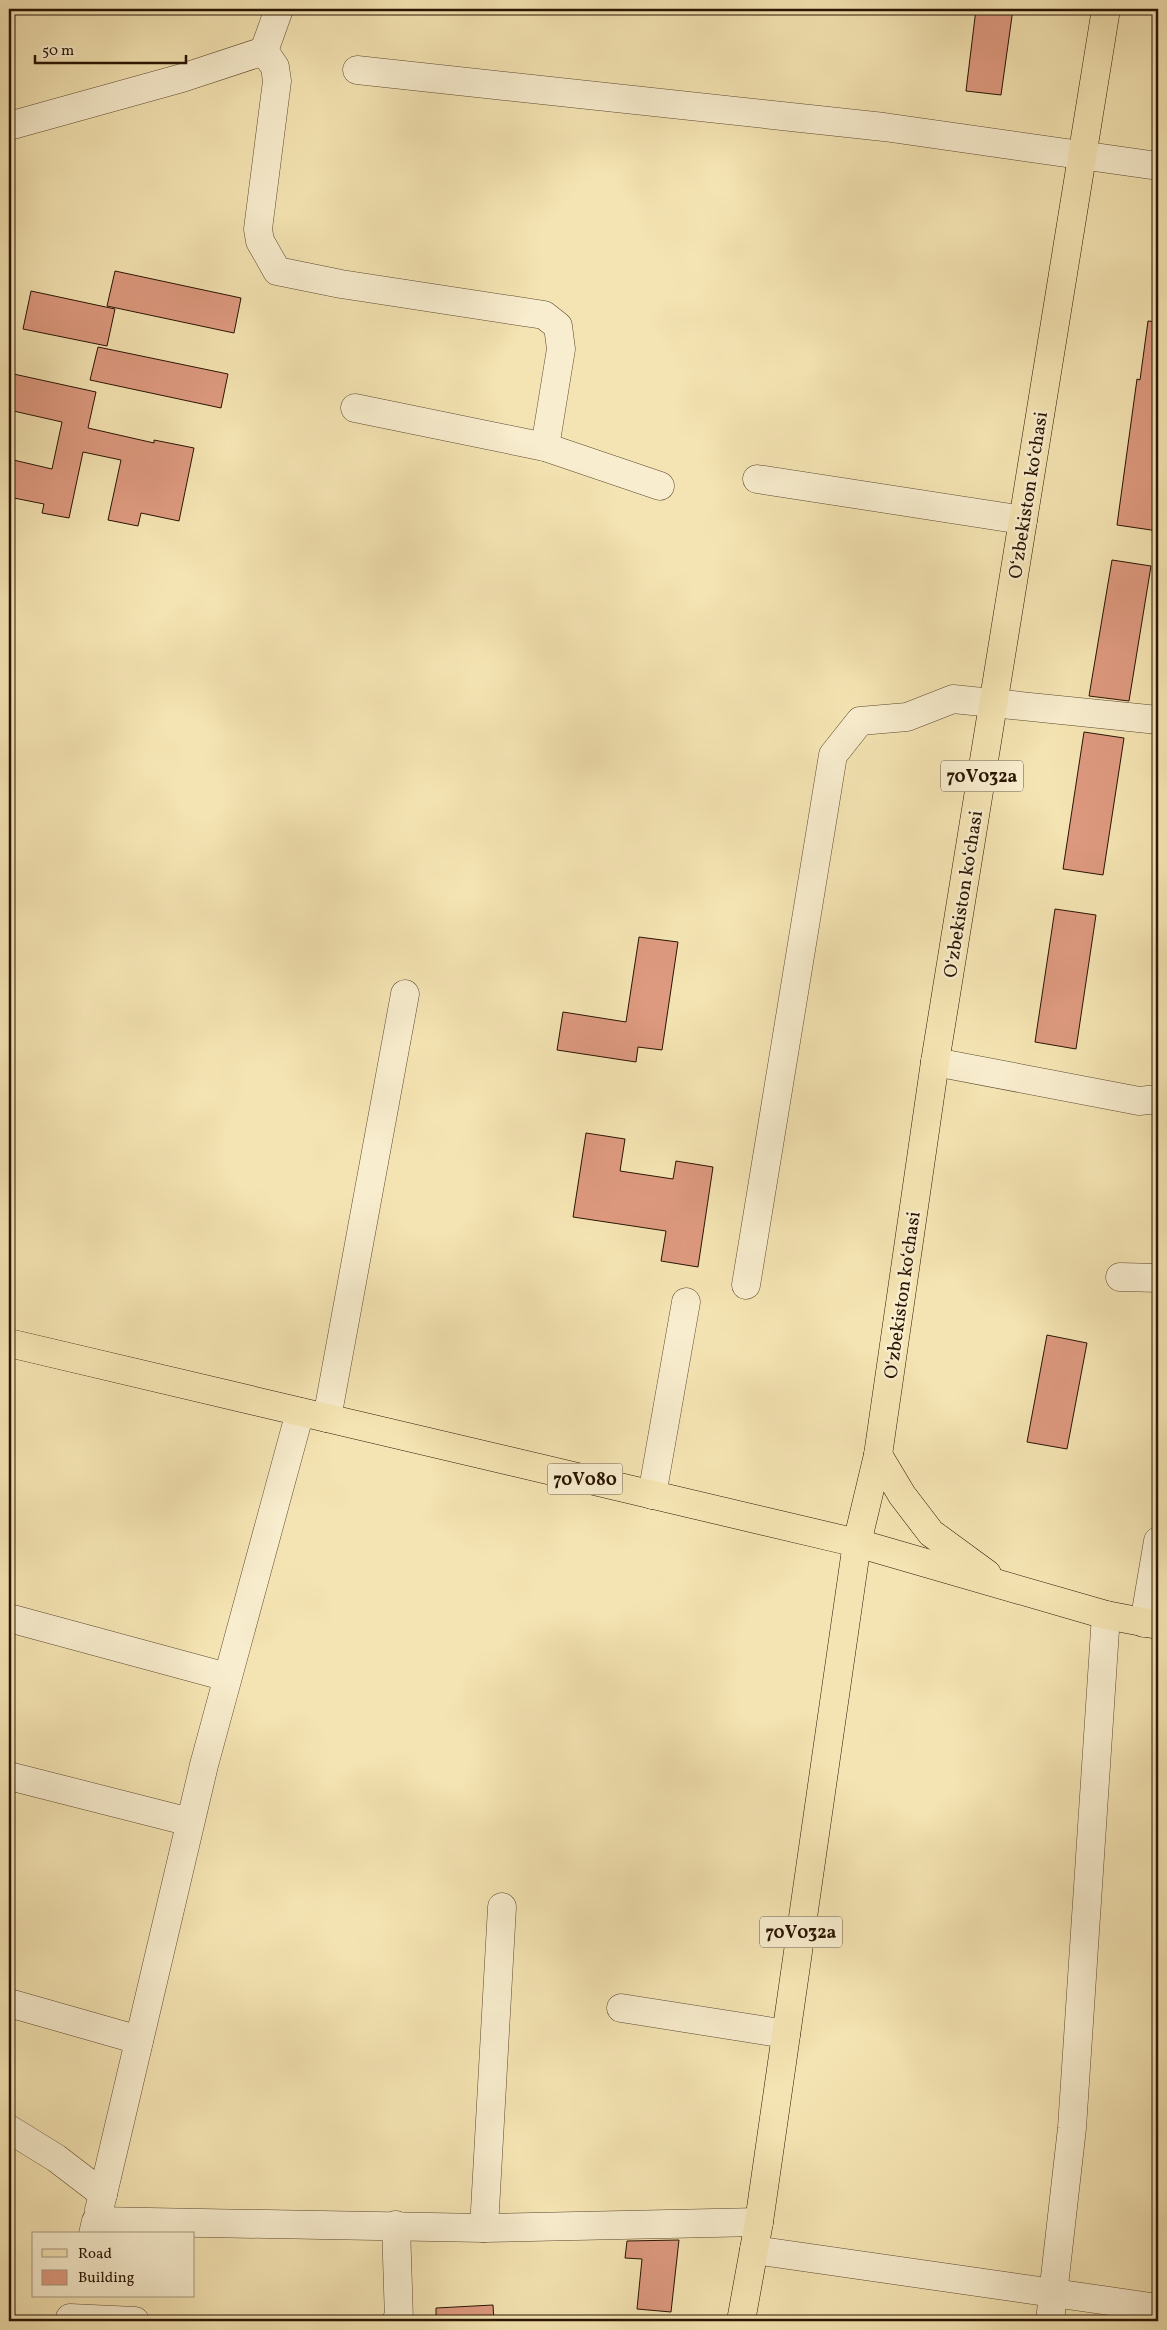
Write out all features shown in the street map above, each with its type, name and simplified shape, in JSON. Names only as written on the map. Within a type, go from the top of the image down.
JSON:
[{"type":"main road","name":"O‘zbekiston ko‘chasi","points":[[857,1543],[878,1455],[935,1062],[1106,9]]},
{"type":"main road","name":"70V080","points":[[9,1343],[857,1543],[1106,1616],[1151,1624]]},
{"type":"main road","points":[[878,1455],[902,1495],[931,1533],[1003,1585]]},
{"type":"main road","name":"70V032a","points":[[741,2321],[759,2222],[857,1543]]},
{"type":"street","points":[[264,51],[280,9]]},
{"type":"street","points":[[9,126],[182,78],[264,51]]},
{"type":"street","points":[[264,51],[275,67],[277,81],[258,229],[260,241],[277,271],[341,284],[544,315],[558,326],[561,349],[545,447]]},
{"type":"street","points":[[357,70],[884,127],[1158,166]]},
{"type":"street","points":[[355,408],[545,447],[660,486]]},
{"type":"street","points":[[757,480],[1023,520]]},
{"type":"street","points":[[746,1285],[834,755],[860,721],[907,717],[953,700],[1158,720]]},
{"type":"street","points":[[328,1418],[405,994]]},
{"type":"street","points":[[935,1062],[1139,1101],[1158,1099]]},
{"type":"street","points":[[1120,1277],[1158,1278]]},
{"type":"street","points":[[652,1495],[686,1302]]},
{"type":"street","points":[[300,1412],[190,1822],[94,2227],[396,2225],[484,2228],[759,2222]]},
{"type":"street","points":[[1151,1624],[1158,1541]]},
{"type":"street","points":[[1050,2321],[1072,2128],[1106,1616]]},
{"type":"street","points":[[9,1618],[228,1677]]},
{"type":"street","points":[[9,1776],[190,1822]]},
{"type":"street","points":[[484,2228],[502,1907]]},
{"type":"street","points":[[9,2003],[139,2040]]},
{"type":"street","points":[[621,2008],[786,2034]]},
{"type":"street","points":[[9,2129],[56,2158],[103,2194]]},
{"type":"street","points":[[396,2225],[399,2320],[396,2321]]},
{"type":"street","points":[[754,2250],[1158,2308]]},
{"type":"street","points":[[72,2312],[135,2321]]},
{"type":"building","points":[[976,9],[1013,9],[1001,95],[966,91]]},
{"type":"building","points":[[115,271],[241,298],[234,333],[107,306]]},
{"type":"building","points":[[31,291],[115,309],[107,346],[23,329]]},
{"type":"building","points":[[1148,321],[1158,322],[1158,531],[1117,525],[1137,379],[1140,380]]},
{"type":"building","points":[[98,347],[228,374],[221,408],[90,380]]},
{"type":"building","points":[[9,373],[96,392],[88,428],[154,443],[154,440],[194,448],[179,521],[141,513],[138,526],[108,520],[121,460],[83,452],[69,518],[42,513],[44,504],[9,497],[9,459],[52,469],[62,422],[9,410]]},
{"type":"building","points":[[1112,560],[1151,566],[1129,701],[1089,696]]},
{"type":"building","points":[[1084,732],[1124,738],[1103,875],[1063,869]]},
{"type":"building","points":[[1055,909],[1096,915],[1076,1049],[1035,1042]]},
{"type":"building","points":[[639,937],[678,942],[662,1050],[638,1047],[636,1062],[557,1050],[563,1012],[626,1022]]},
{"type":"building","points":[[586,1133],[625,1139],[620,1171],[673,1179],[676,1161],[713,1167],[698,1267],[661,1261],[666,1231],[573,1217]]},
{"type":"building","points":[[1047,1335],[1087,1343],[1067,1449],[1027,1442]]},
{"type":"building","points":[[679,2240],[671,2312],[637,2309],[642,2259],[625,2258],[627,2241]]},
{"type":"building","points":[[493,2305],[494,2321],[436,2321],[436,2308]]}]
